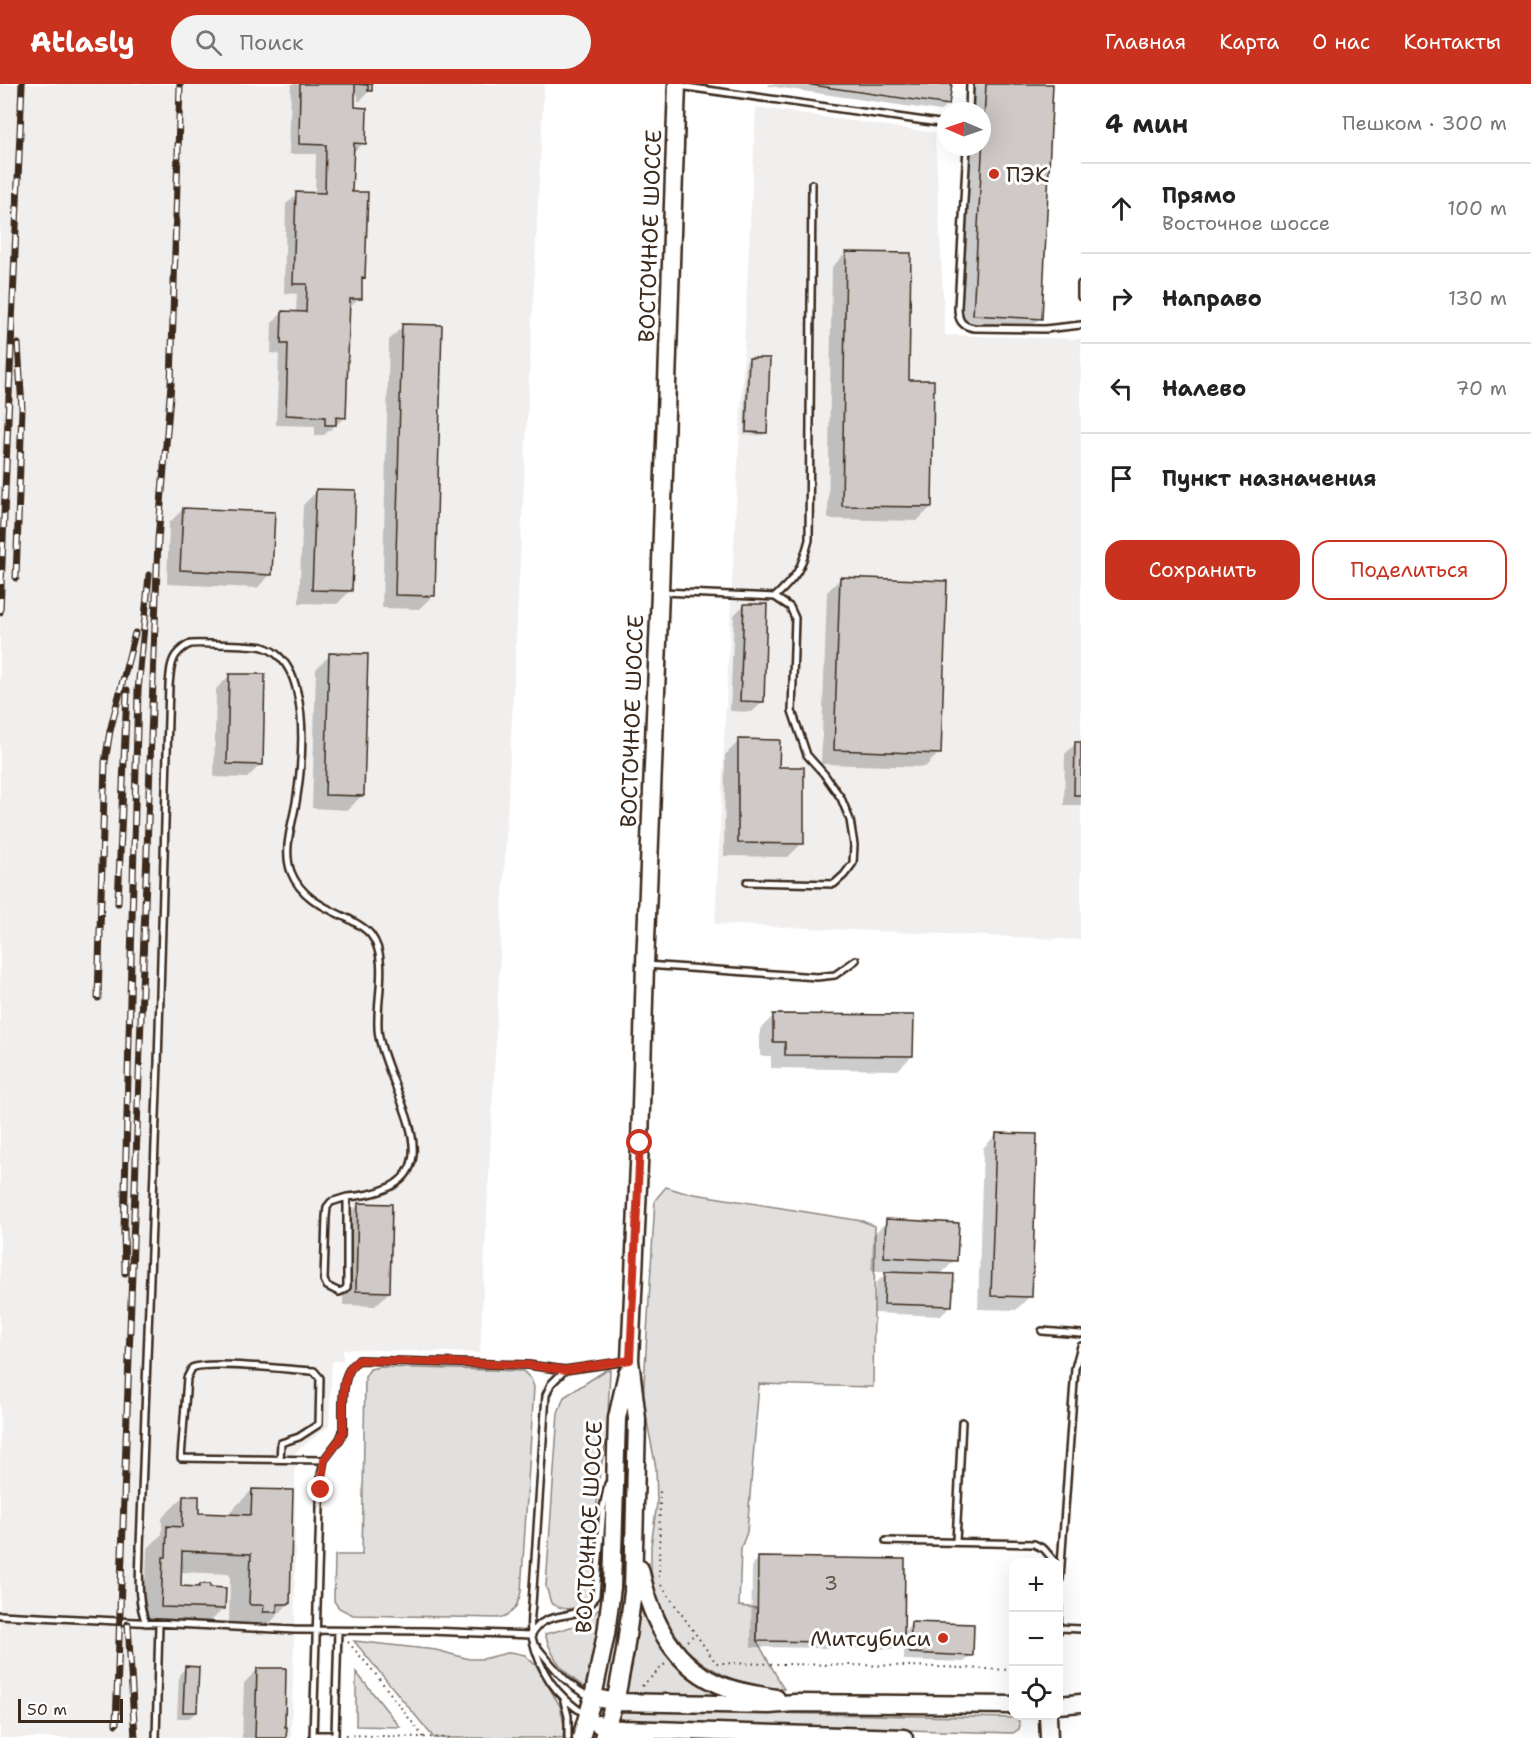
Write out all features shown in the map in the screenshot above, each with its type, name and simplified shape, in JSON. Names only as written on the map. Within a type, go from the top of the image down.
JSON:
[{"type":"main road","name":"ВОСТОЧНОЕ ШОССЕ","points":[[634,1538],[637,1419],[630,1360],[640,1143],[677,85]]},
{"type":"main road","name":"ВОСТОЧНОЕ ШОССЕ","points":[[580,1738],[593,1697],[606,1634],[612,1587],[616,1418],[630,1360]]},
{"type":"main road","points":[[634,1538],[651,1612],[659,1629],[686,1663],[709,1680],[728,1688],[795,1703]]},
{"type":"main road","points":[[604,1733],[614,1702],[629,1625],[633,1592],[634,1538]]},
{"type":"main road","points":[[593,1697],[614,1702],[770,1706],[795,1703],[1009,1705]]},
{"type":"main road","points":[[1063,1705],[1081,1703]]},
{"type":"main road","points":[[588,1716],[604,1733],[808,1734],[904,1738]]},
{"type":"main road","points":[[1048,1720],[1049,1738]]},
{"type":"main road","points":[[780,1738],[808,1734]]},
{"type":"lane","points":[[969,102],[970,84]]},
{"type":"lane","points":[[677,85],[937,123]]},
{"type":"lane","points":[[966,156],[958,307],[961,322],[974,328],[1045,329],[1081,325]]},
{"type":"lane","points":[[775,597],[803,565],[809,540],[812,184]]},
{"type":"lane","points":[[1081,284],[1081,297]]},
{"type":"lane","points":[[660,592],[775,597],[790,607],[795,618],[792,711],[807,755],[824,774],[840,798],[850,820],[854,844],[853,863],[844,876],[834,884],[747,882]]},
{"type":"lane","points":[[146,1623],[141,1612],[139,1596],[140,1546],[169,685],[175,655],[191,644],[262,646],[276,654],[286,664],[297,692],[301,736],[297,798],[288,852],[290,870],[303,893],[370,934],[380,957],[379,1037],[411,1128],[412,1162],[408,1173],[397,1182],[368,1194],[347,1197],[331,1202],[327,1207],[324,1280],[327,1286],[339,1292],[347,1287],[347,1197]]},
{"type":"lane","points":[[645,965],[817,977],[835,975],[856,960]]},
{"type":"lane","points":[[1042,1331],[1081,1334]]},
{"type":"lane","points":[[1060,1558],[1075,1368],[1081,1346]]},
{"type":"lane","points":[[338,1631],[334,1735],[313,1736],[321,1475],[324,1460],[343,1432],[345,1385],[348,1372],[353,1364],[359,1360],[528,1365],[565,1370],[630,1360]]},
{"type":"lane","points":[[280,1459],[281,1443],[299,1437],[319,1424],[320,1378],[318,1374],[314,1371],[200,1365],[192,1368],[187,1378],[181,1458],[324,1460]]},
{"type":"lane","points":[[565,1370],[551,1384],[546,1395],[531,1635],[546,1676],[564,1699],[588,1716]]},
{"type":"lane","points":[[956,1542],[962,1422]]},
{"type":"lane","points":[[531,1635],[542,1621],[582,1611],[592,1604],[596,1595],[603,1508],[616,1442]]},
{"type":"lane","points":[[886,1540],[1034,1544],[1044,1549],[1051,1558]]},
{"type":"lane","points":[[0,1615],[338,1631],[429,1631],[531,1635]]},
{"type":"lane","points":[[156,1738],[159,1624]]},
{"type":"lane","points":[[1063,1630],[1081,1629]]},
{"type":"lane","points":[[535,1646],[565,1679],[593,1697]]},
{"type":"lane","points":[[564,1699],[568,1716],[568,1738]]},
{"type":"path","points":[[660,1491],[659,1582],[716,1663],[1009,1670]]},
{"type":"path","points":[[338,1631],[374,1672],[423,1737]]},
{"type":"path","points":[[632,1702],[636,1692],[695,1634]]},
{"type":"path","points":[[334,1735],[454,1738]]},
{"type":"path","points":[[548,1738],[559,1736]]},
{"type":"shaded area","points":[[0,84],[544,84],[480,1353],[343,1349],[343,1361],[332,1361],[329,1426],[295,1453],[295,1612],[291,1738],[0,1738]]},
{"type":"shaded area","points":[[756,107],[935,133],[945,335],[1081,339],[1081,940],[715,924]]},
{"type":"shaded area","points":[[666,1187],[682,1192],[862,1221],[875,1226],[873,1387],[759,1384],[747,1532],[741,1548],[739,1606],[757,1608],[757,1641],[784,1689],[757,1686],[729,1678],[704,1664],[687,1650],[671,1628],[657,1598],[651,1571],[651,1546],[657,1503],[656,1468],[643,1401],[655,1200]]},
{"type":"shaded area","points":[[380,1367],[523,1371],[531,1379],[534,1387],[521,1592],[516,1606],[508,1614],[499,1618],[353,1615],[339,1608],[334,1601],[335,1555],[362,1555],[365,1377],[370,1369]]},
{"type":"shaded area","points":[[606,1370],[610,1370],[607,1436],[598,1483],[593,1587],[587,1600],[577,1607],[558,1607],[551,1603],[546,1586],[558,1413],[564,1397]]},
{"type":"shaded area","points":[[602,1604],[587,1689],[560,1666],[545,1634],[584,1621],[591,1617]]},
{"type":"shaded area","points":[[640,1607],[654,1636],[672,1660],[695,1680],[722,1696],[625,1693]]},
{"type":"shaded area","points":[[354,1641],[436,1650],[469,1659],[483,1659],[511,1652],[525,1655],[537,1667],[560,1706],[564,1725],[563,1738],[434,1738]]},
{"type":"shaded area","points":[[356,1672],[400,1727],[356,1726]]},
{"type":"shaded area","points":[[622,1711],[1009,1718],[1009,1720],[1018,1720],[1020,1725],[1019,1729],[1013,1733],[626,1722],[619,1716]]},
{"type":"building","points":[[300,84],[355,84],[355,107],[367,108],[366,144],[354,143],[352,192],[368,192],[365,278],[362,277],[362,299],[350,299],[346,418],[336,417],[336,425],[325,425],[325,417],[286,415],[288,344],[281,344],[282,311],[306,312],[307,284],[293,284],[296,192],[325,193],[326,145],[299,144]]},
{"type":"building","points":[[355,84],[372,84],[372,91],[368,91],[368,85]]},
{"type":"building","points":[[805,84],[952,84],[949,102],[937,103]]},
{"type":"building","points":[[986,84],[1053,84],[1042,319],[973,315],[982,156],[991,156],[991,102],[985,102]]},
{"type":"building","points":[[846,252],[911,253],[909,380],[934,380],[932,507],[842,506]]},
{"type":"building","points":[[402,324],[442,325],[435,596],[395,595]]},
{"type":"building","points":[[749,358],[770,358],[767,433],[746,432]]},
{"type":"building","points":[[316,489],[356,490],[352,591],[312,590]]},
{"type":"building","points":[[183,508],[275,512],[272,575],[180,570]]},
{"type":"building","points":[[840,577],[947,581],[941,754],[834,750]]},
{"type":"building","points":[[744,604],[767,604],[764,702],[740,701]]},
{"type":"building","points":[[329,653],[368,654],[364,796],[325,795]]},
{"type":"building","points":[[229,674],[265,674],[263,765],[227,764]]},
{"type":"building","points":[[738,739],[780,740],[779,767],[804,767],[804,844],[738,843]]},
{"type":"building","points":[[1075,742],[1081,742],[1081,795],[1074,795]]},
{"type":"building","points":[[773,1014],[914,1015],[913,1056],[785,1055],[785,1042],[773,1042]]},
{"type":"building","points":[[996,1133],[1037,1134],[1032,1297],[991,1296]]},
{"type":"building","points":[[358,1203],[392,1204],[390,1292],[356,1291]]},
{"type":"building","points":[[886,1219],[959,1223],[957,1261],[884,1257]]},
{"type":"building","points":[[885,1272],[954,1274],[952,1306],[884,1304]]},
{"type":"building","points":[[252,1489],[293,1490],[290,1604],[277,1604],[277,1612],[263,1612],[264,1605],[249,1603],[251,1554],[182,1551],[181,1586],[199,1587],[200,1584],[210,1584],[210,1587],[226,1588],[225,1609],[161,1607],[167,1526],[182,1527],[183,1496],[199,1496],[199,1513],[251,1515]]},
{"type":"building","points":[[758,1557],[905,1559],[904,1643],[757,1641]]},
{"type":"building","points":[[911,1622],[974,1624],[973,1656],[910,1653]]},
{"type":"building","points":[[185,1666],[199,1667],[197,1712],[183,1712]]},
{"type":"building","points":[[257,1668],[286,1668],[286,1738],[255,1738]]},
{"type":"railway","points":[[0,612],[22,84]]},
{"type":"railway","points":[[116,1724],[158,540],[171,384],[180,84]]},
{"type":"railway","points":[[16,578],[22,409],[18,344]]},
{"type":"railway","points":[[125,1273],[124,1230],[138,690],[149,575]]},
{"type":"railway","points":[[98,998],[105,762],[110,731],[135,633]]},
{"type":"railway","points":[[118,903],[127,690]]},
{"type":"railway","points":[[128,1624],[135,1738]]},
{"type":"place","name":"ПЭК","points":[[994,174]]},
{"type":"place","name":"Митсубиси","points":[[943,1638]]},
{"type":"route","points":[[321,1490],[324,1460],[343,1432],[345,1385],[348,1372],[359,1360],[528,1365],[565,1370],[630,1360],[640,1143]]}]
